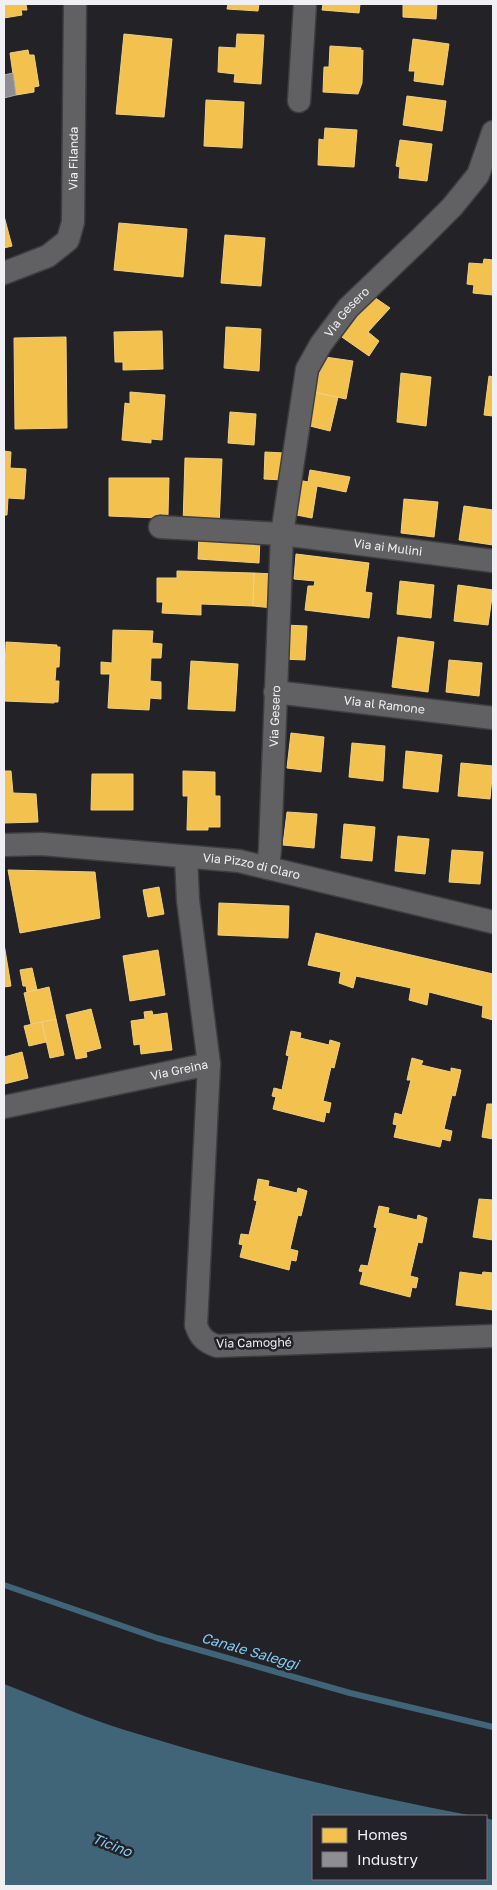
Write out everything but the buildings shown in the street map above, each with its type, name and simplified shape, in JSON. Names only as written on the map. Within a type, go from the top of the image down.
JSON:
[{"type":"street","name":"Via Filanda","points":[[4,273],[48,256],[68,240],[73,222],[75,4]]},
{"type":"street","points":[[299,101],[305,4]]},
{"type":"street","name":"Via Gesero","points":[[268,868],[282,534],[307,369],[321,344],[348,308],[428,232],[452,207],[478,175],[493,132]]},
{"type":"street","points":[[160,528],[282,534]]},
{"type":"street","name":"Via ai Mulini","points":[[282,534],[493,561]]},
{"type":"street","name":"Via al Ramone","points":[[275,692],[493,718]]},
{"type":"street","name":"Via Pizzo di Claro","points":[[4,845],[42,844],[239,861],[493,922]]},
{"type":"street","name":"Via Greina","points":[[4,1107],[209,1064],[188,900],[186,857]]},
{"type":"street","name":"Via Camoghé","points":[[209,1064],[196,1325],[202,1339],[217,1346],[493,1336]]},
{"type":"water","name":"Ticino","points":[[4,1684],[112,1726],[213,1756],[343,1789],[469,1815],[312,1815],[312,1880],[487,1880],[487,1818],[493,1820],[493,1886],[4,1886]]},
{"type":"waterway","name":"Canale Saleggi","points":[[4,1585],[157,1638],[350,1693],[493,1727]]}]
